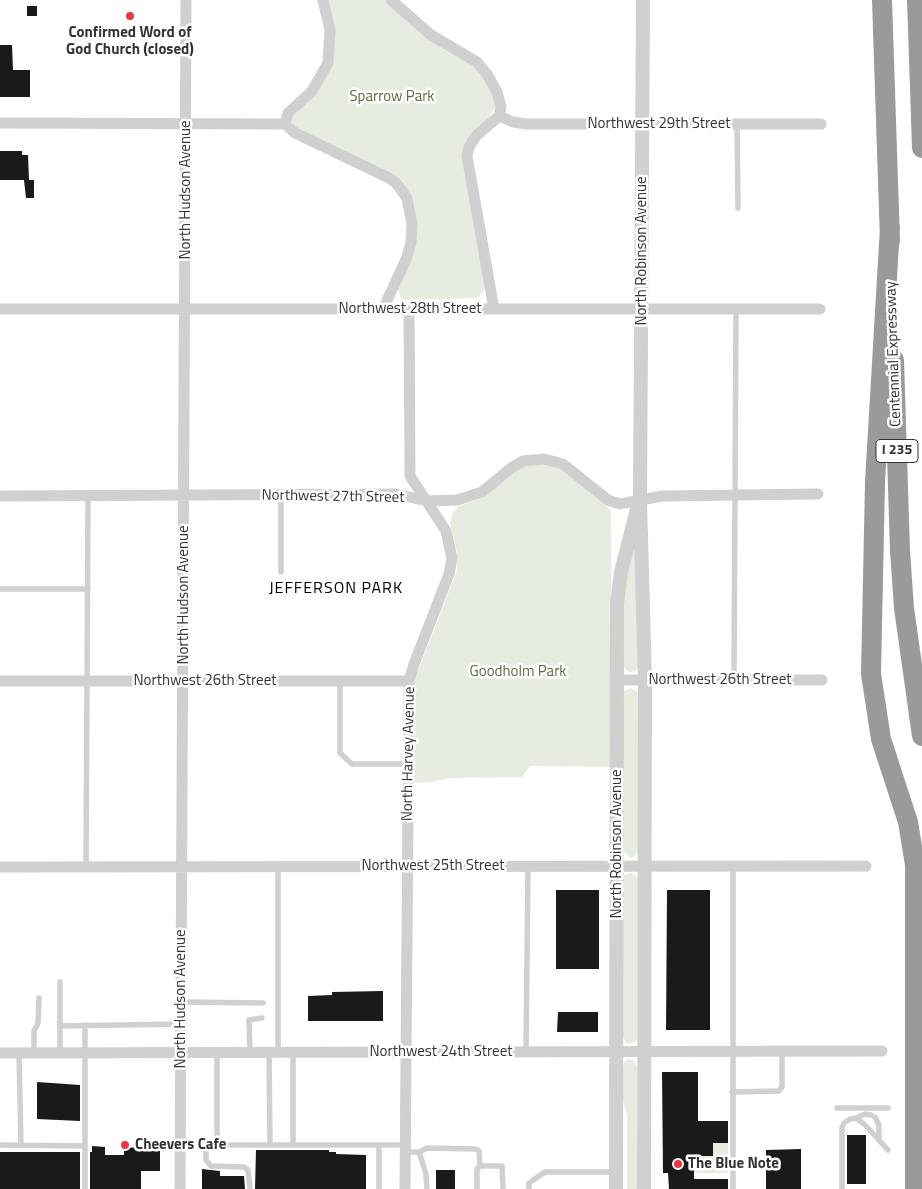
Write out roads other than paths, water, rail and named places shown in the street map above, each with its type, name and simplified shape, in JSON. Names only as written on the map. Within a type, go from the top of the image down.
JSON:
[{"type":"highway","name":"Centennial Expressway","points":[[882,0],[900,551],[904,608],[922,736]]},
{"type":"highway","points":[[917,0],[922,148]]},
{"type":"highway","points":[[890,227],[875,482],[871,674],[881,739],[908,822],[915,865],[915,1189]]},
{"type":"street","name":"North Hudson Avenue","points":[[180,1189],[186,0]]},
{"type":"street","points":[[285,124],[288,113],[312,91],[328,63],[330,30],[328,12],[323,0]]},
{"type":"street","points":[[391,0],[418,25],[482,67],[497,92],[501,107],[499,116],[476,136],[469,147],[467,156],[494,309]]},
{"type":"street","name":"North Robinson Avenue","points":[[643,0],[640,502],[645,680],[644,1189]]},
{"type":"street","name":"Northwest 29th Street","points":[[499,116],[513,122],[526,124],[821,124]]},
{"type":"street","points":[[0,123],[285,124],[295,133],[389,178],[396,183],[407,198],[412,224],[411,242],[407,257],[383,308]]},
{"type":"street","name":"North Harvey Avenue","points":[[405,1189],[409,681],[449,574],[452,558],[446,531],[412,480],[409,468],[409,308]]},
{"type":"street","name":"Northwest 28th Street","points":[[0,309],[820,309]]},
{"type":"street","name":"Northwest 27th Street","points":[[0,496],[396,494],[427,501],[457,500],[488,488],[516,464],[523,461],[544,459],[563,464],[611,502],[620,504],[640,502],[662,496],[818,494]]},
{"type":"street","name":"North Robinson Avenue","points":[[616,1189],[618,592],[626,547],[640,502]]},
{"type":"street","name":"Northwest 26th Street","points":[[618,680],[822,680]]},
{"type":"street","name":"Northwest 26th Street","points":[[0,681],[409,681]]},
{"type":"street","name":"Northwest 25th Street","points":[[0,867],[866,866]]},
{"type":"street","name":"Northwest 24th Street","points":[[0,1053],[882,1051]]},
{"type":"lane","points":[[737,124],[738,208]]},
{"type":"lane","points":[[734,680],[736,309]]},
{"type":"lane","points":[[86,867],[88,496]]},
{"type":"lane","points":[[281,496],[281,572]]},
{"type":"lane","points":[[0,589],[88,589]]},
{"type":"lane","points":[[340,681],[340,753],[352,764],[408,764]]},
{"type":"lane","points":[[270,1145],[278,866]]},
{"type":"lane","points":[[526,1051],[528,866]]},
{"type":"lane","points":[[733,866],[733,1189]]},
{"type":"lane","points":[[60,982],[60,1053]]},
{"type":"lane","points":[[34,1053],[34,1031],[38,1023],[39,998]]},
{"type":"lane","points":[[181,1002],[263,1003]]},
{"type":"lane","points":[[250,1052],[249,1020],[262,1018]]},
{"type":"lane","points":[[60,1026],[181,1024]]},
{"type":"lane","points":[[84,1025],[85,1189]]},
{"type":"lane","points":[[732,1092],[779,1091],[782,1087],[782,1051]]},
{"type":"lane","points":[[217,1052],[217,1145]]},
{"type":"lane","points":[[293,1052],[293,1145]]},
{"type":"lane","points":[[19,1053],[21,1146]]},
{"type":"lane","points":[[837,1108],[888,1108]]},
{"type":"lane","points":[[842,1189],[842,1128],[844,1123],[865,1114],[873,1116],[879,1125],[879,1140]]},
{"type":"lane","points":[[856,1118],[866,1125],[888,1150]]},
{"type":"lane","points":[[0,1145],[85,1146]]},
{"type":"lane","points":[[206,1145],[206,1160],[211,1166],[244,1167],[248,1170],[250,1189]]},
{"type":"lane","points":[[379,1145],[379,1189]]},
{"type":"lane","points":[[180,1146],[379,1145],[405,1148],[419,1152],[427,1148],[476,1149],[479,1151],[480,1166],[476,1170],[476,1189]]},
{"type":"lane","points":[[419,1152],[426,1174],[427,1189]]},
{"type":"lane","points":[[480,1166],[502,1166],[502,1189]]},
{"type":"lane","points":[[529,1189],[529,1183],[545,1172],[616,1172]]},
{"type":"place","name":"Confirmed Word of God Church (closed)","points":[[130,16]]},
{"type":"place","name":"Cheevers Cafe","points":[[125,1145]]},
{"type":"place","name":"The Blue Note","points":[[678,1164]]},
{"type":"district","name":"JEFFERSON PARK","points":[[336,589]]},
{"type":"park label","name":"Sparrow Park","points":[[392,97]]},
{"type":"park label","name":"Goodholm Park","points":[[518,672]]}]
